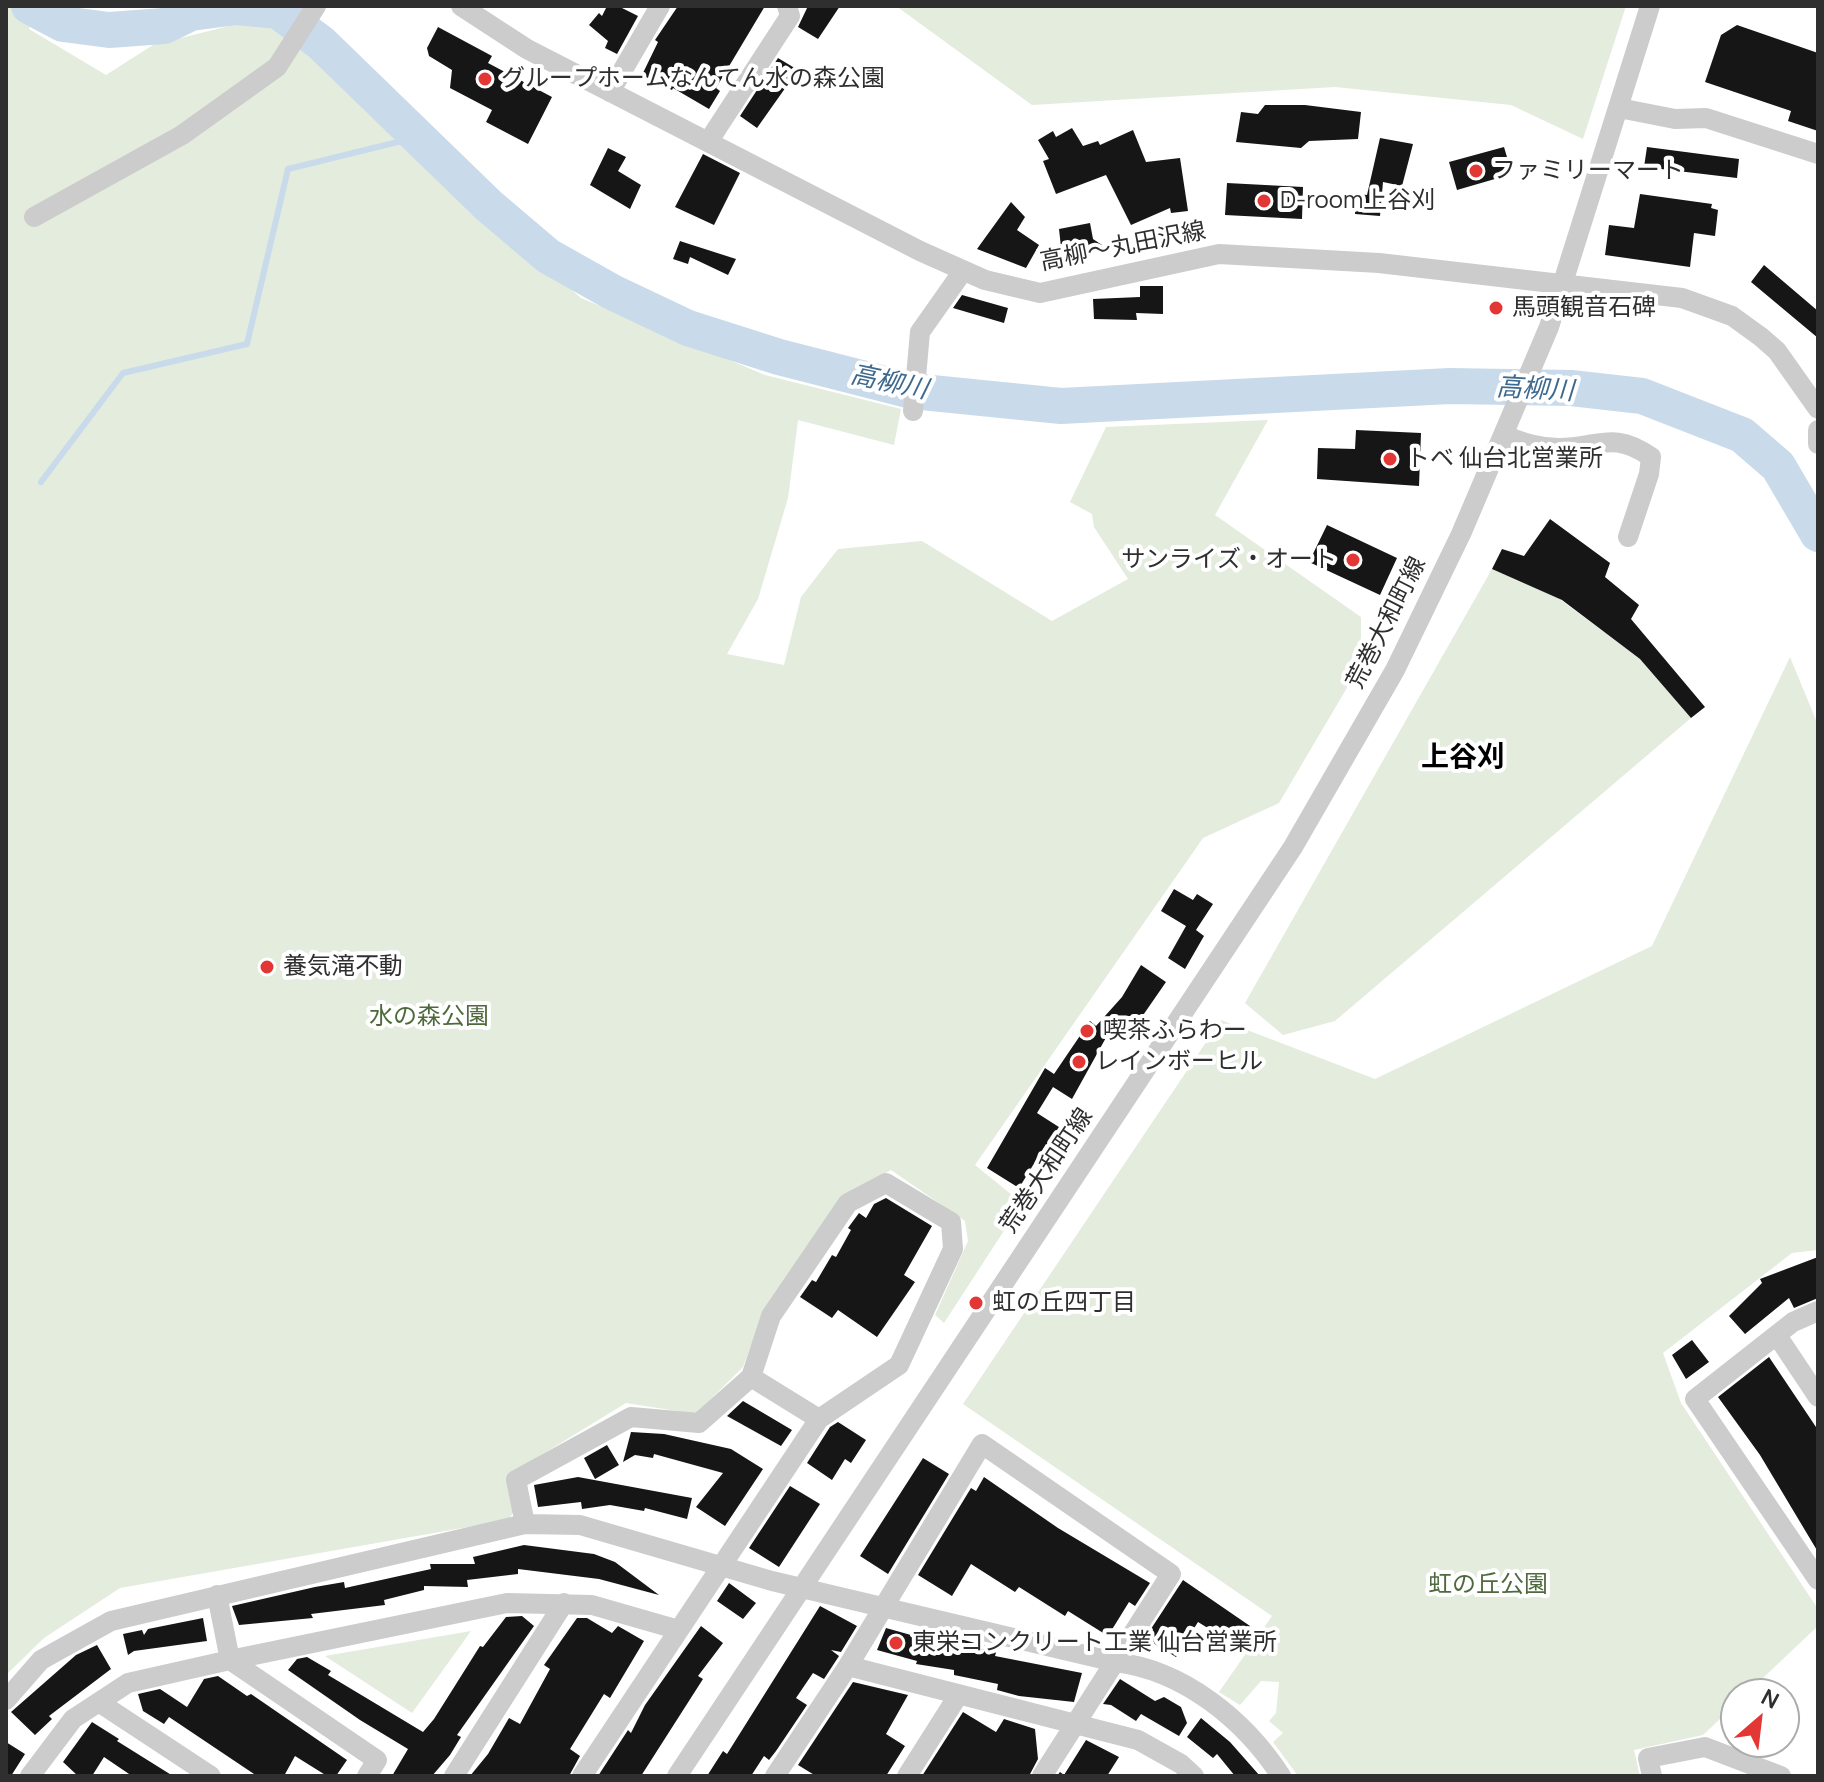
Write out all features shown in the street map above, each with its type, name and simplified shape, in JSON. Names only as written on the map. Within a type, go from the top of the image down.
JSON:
[{"type":"street","points":[[34,217],[182,135],[277,67],[316,6]]},
{"type":"street","name":"高柳～丸田沢線","points":[[461,6],[527,49],[985,280],[1040,293],[1219,254],[1379,263],[1682,298],[1732,316],[1777,351],[1818,409]]},
{"type":"street","points":[[610,92],[660,6]]},
{"type":"street","points":[[708,142],[790,16],[787,6]]},
{"type":"street","points":[[1564,285],[1650,6]]},
{"type":"street","points":[[1619,108],[1675,119],[1706,118],[1818,154]]},
{"type":"street","points":[[913,411],[920,332],[963,271]]},
{"type":"street","name":"荒巻大和町線","points":[[677,1776],[1293,847],[1395,670],[1517,406],[1564,285]]},
{"type":"street","points":[[1818,430],[1818,444]]},
{"type":"street","points":[[1504,435],[1530,446],[1563,448],[1603,440],[1620,441],[1651,457],[1649,474],[1628,537]]},
{"type":"street","points":[[525,1524],[516,1480],[631,1417],[699,1423],[751,1377],[771,1316],[848,1203],[886,1183],[951,1222],[953,1249],[899,1365],[819,1419],[582,1776]]},
{"type":"street","points":[[1818,1311],[1793,1322],[1778,1337],[1695,1399],[1818,1580]]},
{"type":"street","points":[[1778,1337],[1818,1397]]},
{"type":"street","points":[[751,1377],[819,1419]]},
{"type":"street","points":[[780,1774],[982,1444],[1171,1574],[1042,1776]]},
{"type":"street","points":[[6,1700],[41,1660],[111,1621],[525,1524],[580,1525],[802,1588],[1159,1672],[1212,1702],[1239,1724],[1281,1776]]},
{"type":"street","points":[[217,1595],[230,1660],[377,1760],[367,1776]]},
{"type":"street","points":[[30,1776],[73,1719],[128,1683],[230,1660],[507,1603],[592,1605],[679,1630]]},
{"type":"street","points":[[454,1776],[564,1603]]},
{"type":"street","points":[[848,1666],[1138,1740],[1181,1764],[1194,1776]]},
{"type":"street","points":[[907,1776],[959,1694]]},
{"type":"street","points":[[100,1703],[211,1776]]},
{"type":"street","points":[[1652,1776],[1648,1758],[1705,1747],[1781,1776]]},
{"type":"green space","name":"水の森公園","points":[[6,6],[36,6],[29,29],[106,75],[153,45],[241,23],[275,29],[308,50],[401,141],[581,298],[765,375],[901,409],[894,445],[798,420],[788,498],[758,599],[727,654],[784,665],[801,597],[838,549],[922,541],[1052,621],[1128,579],[1094,527],[1092,514],[1070,502],[1106,427],[1268,420],[1215,515],[1361,617],[1361,664],[1279,803],[1203,838],[975,1165],[1022,1203],[944,1323],[935,1315],[968,1241],[965,1221],[891,1170],[842,1197],[764,1310],[743,1367],[696,1414],[626,1403],[507,1476],[515,1510],[508,1520],[120,1588],[44,1638],[6,1675]]},
{"type":"green space","points":[[896,6],[1626,6],[1583,139],[1511,105],[1335,87],[1032,105]]},
{"type":"green space","points":[[1492,569],[1558,598],[1640,659],[1691,718],[1335,1021],[1283,1035],[1245,1003]]},
{"type":"green space","name":"虹の丘公園","points":[[1790,657],[1818,725],[1818,1250],[1792,1253],[1663,1353],[1681,1403],[1818,1609],[1818,1626],[1763,1678],[1720,1678],[1720,1719],[1703,1735],[1634,1750],[1640,1776],[1298,1776],[1273,1742],[1283,1733],[1269,1721],[1276,1713],[1279,1682],[1261,1681],[1240,1705],[1219,1692],[1272,1616],[963,1404],[1221,1020],[1375,1079],[1652,946]]},
{"type":"green space","points":[[471,1631],[412,1713],[325,1656]]},
{"type":"building","points":[[607,6],[618,6],[638,16],[617,54],[605,48],[608,41],[589,25],[599,13],[602,16]]},
{"type":"building","points":[[678,6],[765,6],[716,88],[720,91],[709,109],[673,88],[642,75],[658,42],[655,40]]},
{"type":"building","points":[[808,6],[840,6],[818,39],[798,27]]},
{"type":"building","points":[[1737,25],[1818,53],[1818,131],[1788,121],[1791,111],[1705,82],[1721,35]]},
{"type":"building","name":"グループホームなんてん水の森公園","points":[[438,27],[492,56],[488,63],[552,97],[528,144],[486,122],[492,110],[450,88],[452,70],[429,56],[427,48]]},
{"type":"building","points":[[778,58],[798,70],[757,128],[740,116]]},
{"type":"building","points":[[1265,105],[1305,105],[1361,112],[1358,139],[1309,141],[1301,148],[1236,142],[1241,112],[1258,114]]},
{"type":"building","points":[[1072,128],[1083,146],[1098,141],[1100,145],[1133,130],[1146,162],[1180,158],[1188,211],[1171,213],[1170,208],[1131,225],[1106,175],[1056,194],[1043,161],[1049,159],[1038,140],[1053,131],[1056,137]]},
{"type":"building","points":[[1380,138],[1413,144],[1402,186],[1383,182],[1380,216],[1355,214],[1356,194],[1367,195]]},
{"type":"building","points":[[1504,147],[1512,174],[1457,190],[1449,162]]},
{"type":"building","points":[[1647,147],[1739,159],[1737,178],[1644,167]]},
{"type":"building","points":[[608,148],[626,157],[618,171],[641,185],[630,209],[590,185]]},
{"type":"building","points":[[703,154],[740,173],[714,225],[675,207]]},
{"type":"building","name":"D-room上谷刈","points":[[1227,183],[1303,187],[1302,219],[1225,215]]},
{"type":"building","points":[[1640,194],[1712,204],[1711,208],[1718,210],[1715,236],[1694,233],[1690,267],[1605,255],[1609,225],[1634,228]]},
{"type":"building","points":[[1011,202],[1025,217],[1017,230],[1039,245],[1026,268],[977,249]]},
{"type":"building","points":[[1090,223],[1093,239],[1102,245],[1061,247],[1059,229]]},
{"type":"building","points":[[680,241],[736,259],[728,275],[690,257],[688,264],[673,259]]},
{"type":"building","points":[[1764,265],[1818,311],[1818,338],[1751,282]]},
{"type":"building","points":[[1140,286],[1163,286],[1163,314],[1136,313],[1137,320],[1094,319],[1093,299],[1140,297]]},
{"type":"building","points":[[962,295],[1008,308],[1004,323],[953,308]]},
{"type":"building","points":[[1356,430],[1421,433],[1419,486],[1317,479],[1318,448],[1355,449]]},
{"type":"building","points":[[1550,519],[1610,563],[1605,577],[1639,605],[1631,619],[1705,707],[1691,718],[1640,659],[1562,600],[1492,569],[1502,549],[1524,556]]},
{"type":"building","points":[[1327,525],[1397,558],[1380,595],[1309,562]]},
{"type":"building","points":[[1174,889],[1193,900],[1197,894],[1213,904],[1196,930],[1204,936],[1185,969],[1168,958],[1186,926],[1161,911]]},
{"type":"building","points":[[1141,965],[1166,982],[1128,1037],[1113,1025],[1072,1099],[1053,1087],[1037,1113],[1062,1129],[1050,1147],[1046,1144],[1019,1188],[987,1168],[1045,1068],[1054,1074],[1090,1021],[1096,1026],[1122,997]]},
{"type":"building","points":[[886,1198],[932,1226],[904,1275],[915,1282],[877,1337],[838,1310],[832,1318],[800,1297],[812,1280],[816,1282],[832,1255],[836,1257],[851,1230],[848,1228],[859,1213],[866,1218],[874,1204]]},
{"type":"building","points":[[1818,1257],[1818,1298],[1794,1308],[1789,1298],[1745,1334],[1729,1316],[1762,1283],[1760,1279]]},
{"type":"building","points":[[1692,1340],[1709,1362],[1686,1379],[1672,1355]]},
{"type":"building","points":[[1769,1357],[1818,1430],[1818,1552],[1760,1455],[1718,1397]]},
{"type":"building","points":[[743,1401],[792,1430],[781,1446],[727,1416]]},
{"type":"building","points":[[838,1422],[866,1440],[851,1463],[845,1459],[832,1480],[807,1463],[830,1427]]},
{"type":"building","points":[[631,1432],[664,1434],[731,1449],[763,1469],[725,1526],[696,1507],[723,1473],[654,1454],[653,1458],[635,1455],[623,1462]]},
{"type":"building","points":[[607,1445],[619,1465],[595,1479],[584,1458]]},
{"type":"building","points":[[923,1458],[949,1474],[888,1574],[860,1556]]},
{"type":"building","points":[[578,1477],[692,1498],[687,1519],[645,1508],[644,1511],[610,1505],[582,1509],[581,1502],[538,1507],[534,1485]]},
{"type":"building","points":[[984,1477],[1058,1528],[1150,1583],[1135,1606],[1129,1602],[1108,1636],[1068,1611],[1065,1616],[1019,1587],[1015,1592],[971,1564],[952,1596],[918,1575],[971,1488],[976,1491]]},
{"type":"building","points":[[790,1486],[820,1504],[779,1567],[749,1548]]},
{"type":"building","points":[[524,1545],[594,1554],[615,1562],[659,1595],[599,1579],[518,1569],[518,1574],[467,1580],[468,1587],[424,1586],[424,1590],[384,1600],[385,1605],[311,1614],[313,1618],[239,1625],[232,1606],[344,1582],[345,1588],[431,1569],[430,1564],[475,1564],[473,1557]]},
{"type":"building","points":[[1183,1580],[1250,1626],[1237,1646],[1198,1622],[1176,1657],[1145,1638]]},
{"type":"building","points":[[729,1583],[756,1603],[743,1619],[717,1601]]},
{"type":"building","points":[[820,1606],[857,1626],[841,1652],[831,1650],[839,1656],[824,1679],[813,1673],[796,1698],[807,1705],[769,1760],[764,1756],[751,1776],[707,1776],[723,1751],[727,1754]]},
{"type":"building","points":[[522,1616],[534,1626],[457,1735],[461,1737],[450,1755],[432,1776],[392,1776],[408,1749],[288,1670],[297,1659],[307,1657],[331,1671],[328,1675],[423,1732],[480,1646],[483,1647],[506,1617]]},
{"type":"building","points":[[203,1618],[207,1641],[134,1651],[128,1655],[123,1634],[142,1630],[144,1635],[148,1629]]},
{"type":"building","points":[[577,1618],[587,1618],[612,1633],[618,1626],[644,1641],[610,1698],[604,1694],[570,1749],[580,1756],[569,1776],[470,1776],[488,1754],[509,1718],[520,1724],[550,1669],[544,1665]]},
{"type":"building","points":[[701,1626],[723,1643],[698,1676],[703,1679],[641,1776],[598,1776],[628,1730],[631,1733],[645,1705]]},
{"type":"building","points":[[886,1628],[918,1637],[918,1632],[942,1634],[997,1649],[995,1656],[1082,1673],[1074,1702],[1019,1696],[997,1690],[998,1684],[954,1675],[954,1670],[916,1664],[917,1661],[877,1650]]},
{"type":"building","points":[[97,1645],[111,1669],[49,1716],[52,1719],[35,1735],[11,1712],[76,1655]]},
{"type":"building","points":[[218,1676],[247,1696],[251,1694],[347,1760],[336,1776],[327,1776],[295,1756],[284,1776],[257,1776],[169,1717],[164,1724],[143,1711],[138,1694],[160,1689],[187,1707],[204,1679]]},
{"type":"building","points":[[1120,1679],[1155,1701],[1164,1697],[1181,1707],[1187,1723],[1179,1736],[1141,1714],[1136,1721],[1111,1705],[1103,1704]]},
{"type":"building","points":[[853,1682],[908,1695],[886,1734],[905,1746],[886,1776],[816,1776],[798,1765]]},
{"type":"building","points":[[963,1712],[996,1732],[1004,1719],[1035,1729],[1038,1759],[1029,1776],[922,1776]]},
{"type":"building","points":[[1201,1718],[1230,1742],[1260,1776],[1235,1776],[1217,1754],[1213,1758],[1187,1737]]},
{"type":"building","points":[[92,1722],[173,1776],[132,1776],[104,1757],[92,1776],[78,1776],[63,1762]]},
{"type":"building","points":[[1086,1740],[1119,1757],[1107,1776],[1057,1776],[1060,1772],[1064,1775]]},
{"type":"building","points":[[6,1742],[25,1754],[11,1776],[6,1776]]},
{"type":"waterway","name":"高柳川","points":[[29,6],[63,24],[109,30],[164,26],[191,13],[237,7],[278,11],[321,43],[488,205],[548,256],[612,292],[688,328],[779,357],[912,391],[1061,406],[1450,386],[1571,388],[1642,396],[1742,435],[1778,466],[1818,534]]},
{"type":"waterway","points":[[41,482],[123,373],[247,344],[288,169],[418,137]]},
{"type":"place","name":"グループホームなんてん水の森公園","points":[[485,79]]},
{"type":"place","name":"ファミリーマート","points":[[1476,171]]},
{"type":"place","name":"D-room上谷刈","points":[[1264,201]]},
{"type":"place","name":"馬頭観音石碑","points":[[1496,308]]},
{"type":"place","name":"トベ 仙台北営業所","points":[[1390,459]]},
{"type":"place","name":"サンライズ・オート","points":[[1353,560]]},
{"type":"place","name":"養気滝不動","points":[[267,967]]},
{"type":"place","name":"喫茶ふらわー","points":[[1087,1031]]},
{"type":"place","name":"レインボーヒル","points":[[1079,1062]]},
{"type":"place","name":"虹の丘四丁目","points":[[976,1303]]},
{"type":"place","name":"東栄コンクリート工業 仙台営業所","points":[[896,1643]]},
{"type":"district","name":"上谷刈","points":[[1463,758]]}]
